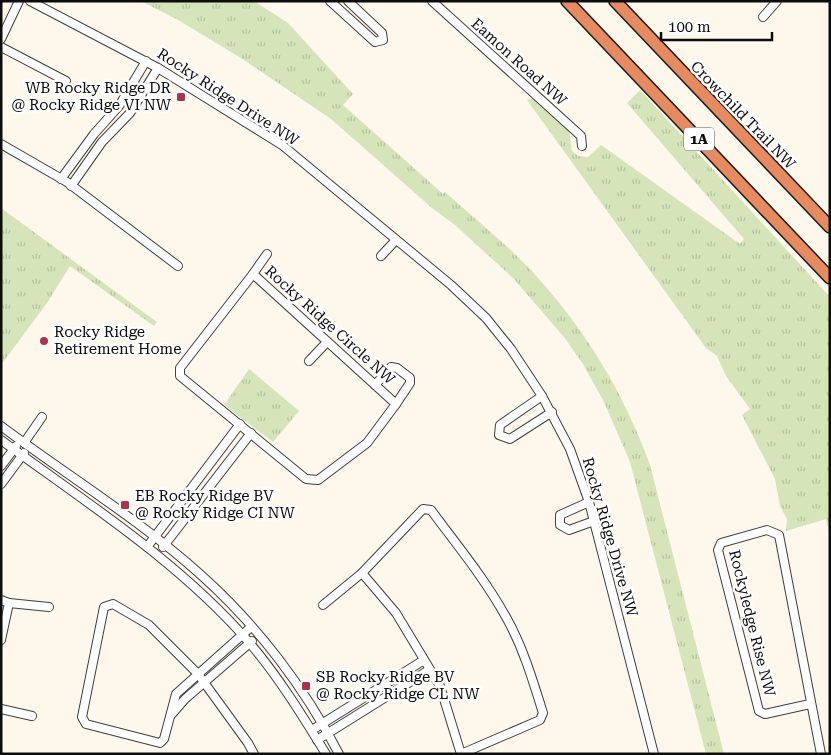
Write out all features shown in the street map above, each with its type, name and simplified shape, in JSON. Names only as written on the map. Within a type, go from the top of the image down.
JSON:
[{"type":"highway","name":"1A","points":[[567,1],[830,278]]},
{"type":"highway","name":"Crowchild Trail NW","points":[[615,1],[830,227]]},
{"type":"street","points":[[1,39],[19,1]]},
{"type":"street","name":"Rocky Ridge Drive NW","points":[[30,1],[146,61],[282,146],[451,285],[486,318],[511,350],[542,396],[570,449],[589,502],[654,754]]},
{"type":"street","points":[[330,1],[375,42],[383,40],[382,33],[348,1]]},
{"type":"street","name":"Eamon Road NW","points":[[432,1],[581,136],[582,146]]},
{"type":"street","points":[[763,17],[777,1]]},
{"type":"street","points":[[1,47],[66,81]]},
{"type":"street","points":[[66,182],[94,134],[119,106],[146,61]]},
{"type":"street","points":[[66,182],[130,113],[158,68]]},
{"type":"street","points":[[119,106],[130,113]]},
{"type":"street","points":[[94,134],[102,142]]},
{"type":"street","points":[[1,144],[66,182],[178,266]]},
{"type":"street","points":[[381,256],[396,240]]},
{"type":"street","points":[[252,274],[267,254]]},
{"type":"street","name":"Rocky Ridge Circle NW","points":[[252,274],[396,404],[367,443],[318,480],[306,479],[180,376],[180,368],[252,274]]},
{"type":"street","points":[[309,361],[327,342]]},
{"type":"street","points":[[375,385],[391,367],[397,368],[410,378],[410,383],[396,404]]},
{"type":"street","points":[[542,396],[500,425],[499,435],[510,439],[552,412]]},
{"type":"street","points":[[1,484],[22,456],[24,443],[42,417]]},
{"type":"street","points":[[147,547],[240,424]]},
{"type":"street","points":[[1,426],[165,544],[216,589],[259,635],[301,690],[323,722],[339,754]]},
{"type":"street","points":[[157,554],[251,433]]},
{"type":"street","points":[[1,440],[157,554],[203,594],[250,643],[280,682],[326,754]]},
{"type":"street","points":[[1,466],[13,449],[24,443]]},
{"type":"street","points":[[589,502],[560,515],[560,525],[569,530],[594,521]]},
{"type":"street","points":[[323,605],[362,573],[423,509],[431,510],[483,578],[507,618],[528,665],[543,713],[540,720],[461,754],[440,686],[396,613],[362,573]]},
{"type":"street","name":"Rockyledge Rise NW","points":[[767,530],[779,535],[810,704],[765,714],[760,711],[718,550],[721,543],[767,530]]},
{"type":"street","points":[[1,640],[5,602],[49,607]]},
{"type":"street","points":[[251,627],[198,674],[176,694],[164,739],[160,743],[86,724],[82,717],[104,607],[113,604],[148,626],[198,674],[254,754]]},
{"type":"street","points":[[169,718],[204,682],[259,635]]},
{"type":"street","points":[[312,730],[424,660]]},
{"type":"street","points":[[317,740],[429,670]]},
{"type":"street","points":[[810,704],[821,754]]},
{"type":"street","points":[[1,709],[32,716]]},
{"type":"green space","points":[[141,1],[254,1],[288,23],[353,94],[343,105],[443,194],[445,192],[507,247],[527,266],[566,311],[614,384],[650,465],[724,754],[706,754],[630,462],[604,402],[583,364],[564,337],[513,278],[455,225],[432,208],[331,119],[244,60],[180,21]]},
{"type":"green space","points":[[640,90],[830,297],[830,536],[826,519],[786,531],[787,519],[780,506],[775,479],[742,415],[750,409],[726,376],[717,356],[706,348],[527,100],[533,98],[569,130],[572,151],[578,156],[588,157],[601,145],[740,244],[744,239],[627,103]]},
{"type":"green space","points":[[1,208],[157,322],[154,326],[70,266],[47,303],[1,365]]},
{"type":"green space","points":[[249,369],[299,411],[273,442],[224,405]]},
{"type":"place","name":"WB Rocky Ridge DR @ Rocky Ridge VI NW","points":[[181,97]]},
{"type":"place","name":"Rocky Ridge Retirement Home","points":[[44,341]]},
{"type":"place","name":"EB Rocky Ridge BV @ Rocky Ridge CI NW","points":[[125,505]]},
{"type":"place","name":"SB Rocky Ridge BV @ Rocky Ridge CL NW","points":[[306,686]]}]
